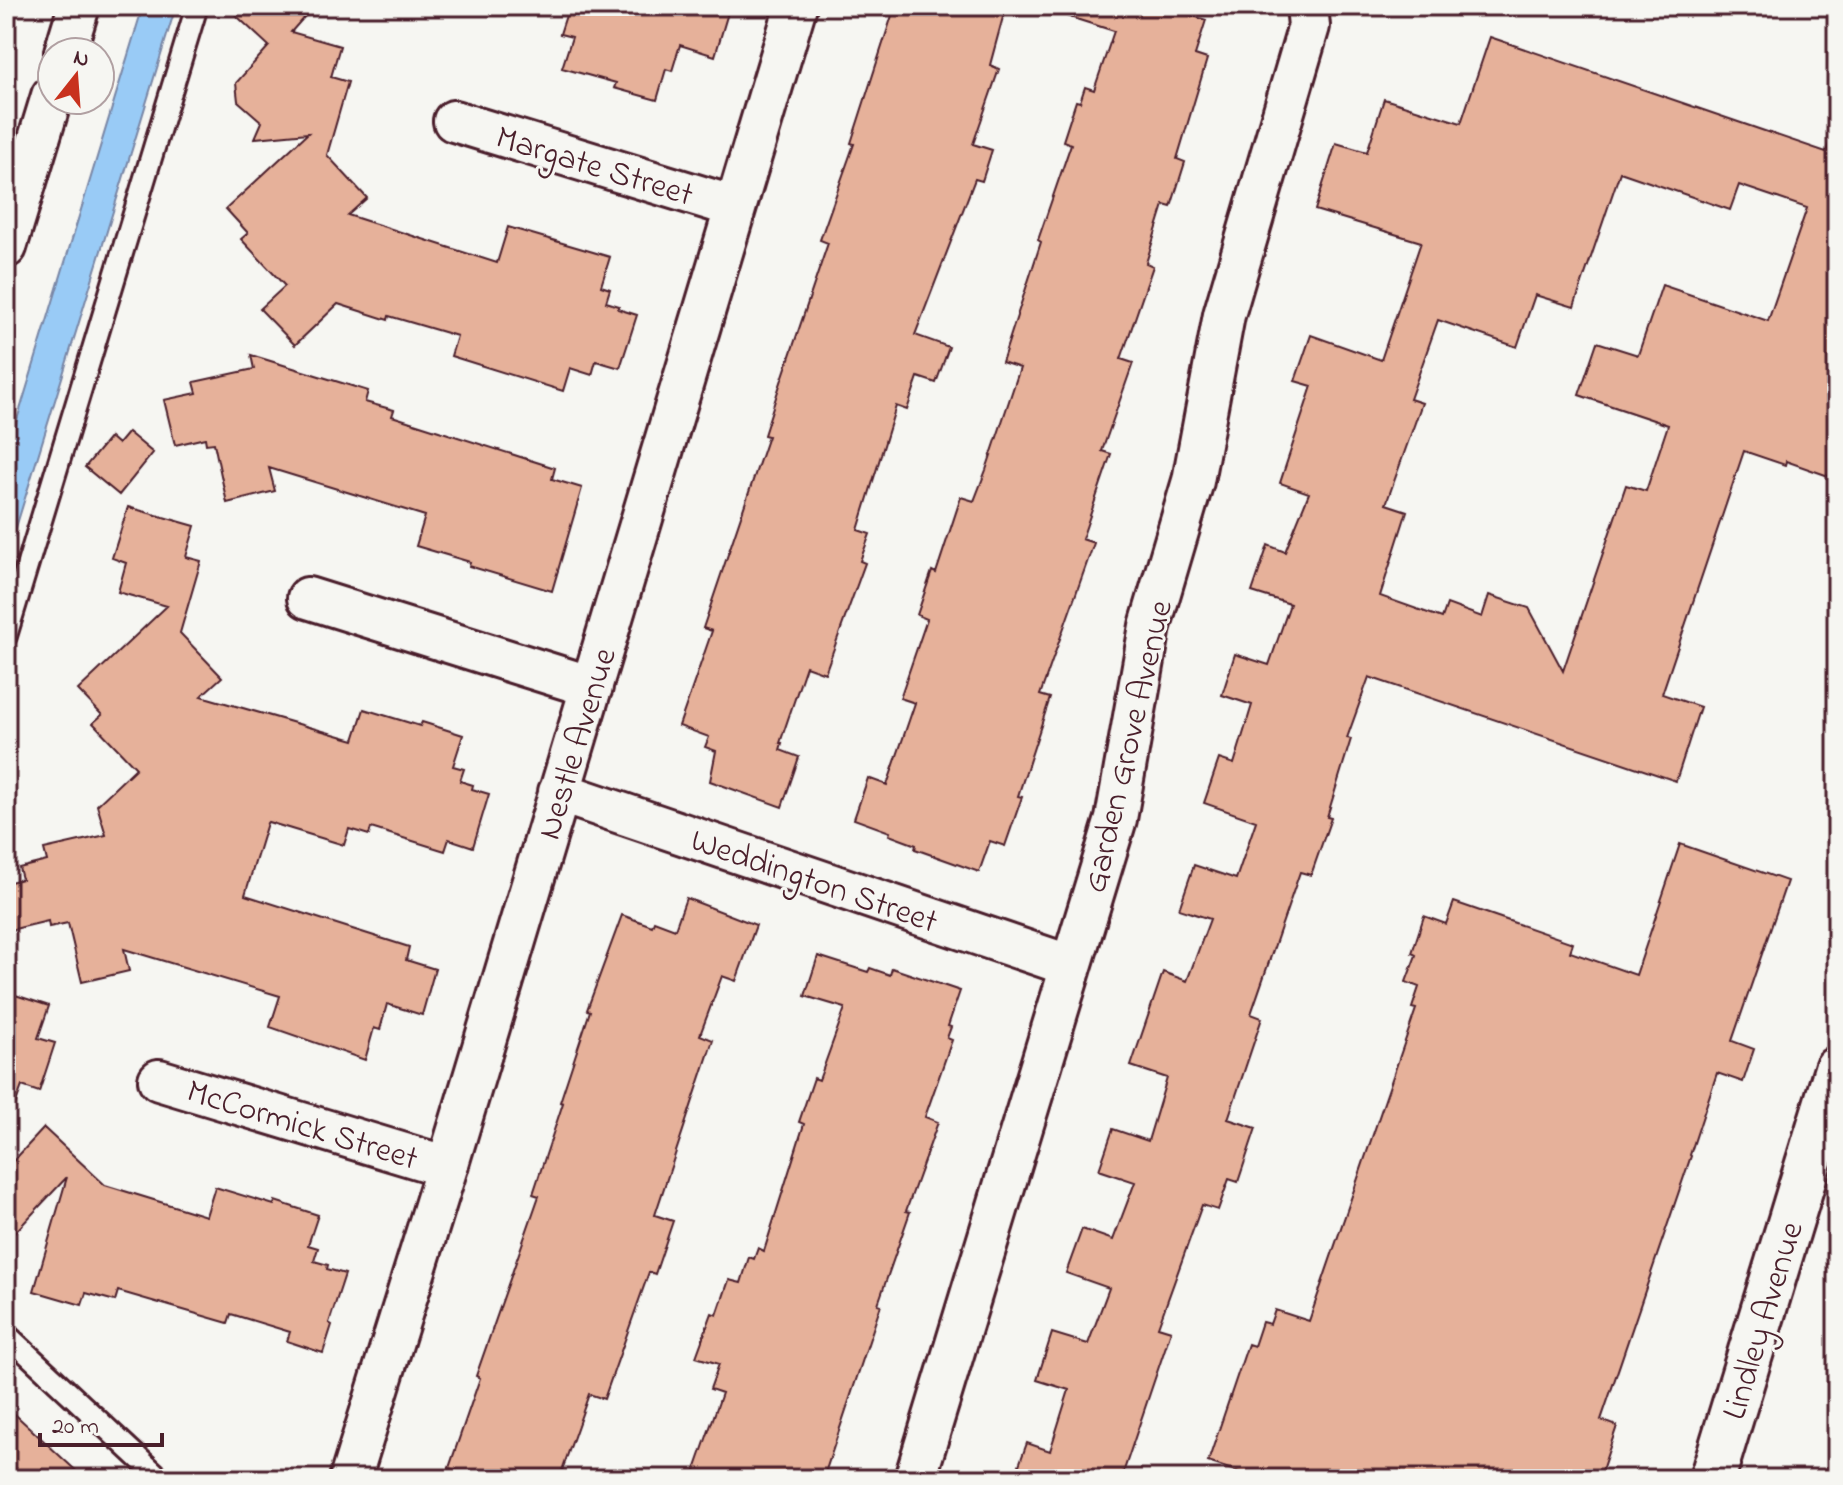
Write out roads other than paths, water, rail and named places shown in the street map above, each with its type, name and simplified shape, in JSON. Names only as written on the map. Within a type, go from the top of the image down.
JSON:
[{"type":"main road","name":"Lindley Avenue","points":[[1712,1479],[1837,1069]]},
{"type":"street","points":[[70,36],[79,6]]},
{"type":"street","name":"Nestle Avenue","points":[[350,1479],[447,1167],[796,6]]},
{"type":"street","name":"Garden Grove Avenue","points":[[915,1479],[1116,819],[1150,626],[1193,481],[1224,315],[1309,26],[1307,6]]},
{"type":"street","points":[[6,247],[46,116]]},
{"type":"street","name":"Margate Street","points":[[454,121],[735,207]]},
{"type":"street","points":[[308,598],[592,687]]},
{"type":"street","name":"Weddington Street","points":[[559,792],[1071,966]]},
{"type":"street","name":"McCormick Street","points":[[159,1080],[447,1167]]},
{"type":"lane","points":[[6,636],[197,6]]},
{"type":"lane","points":[[6,1334],[161,1479]]},
{"type":"water","points":[[143,6],[176,6],[6,560],[6,456],[110,116],[116,116],[116,95]]}]
